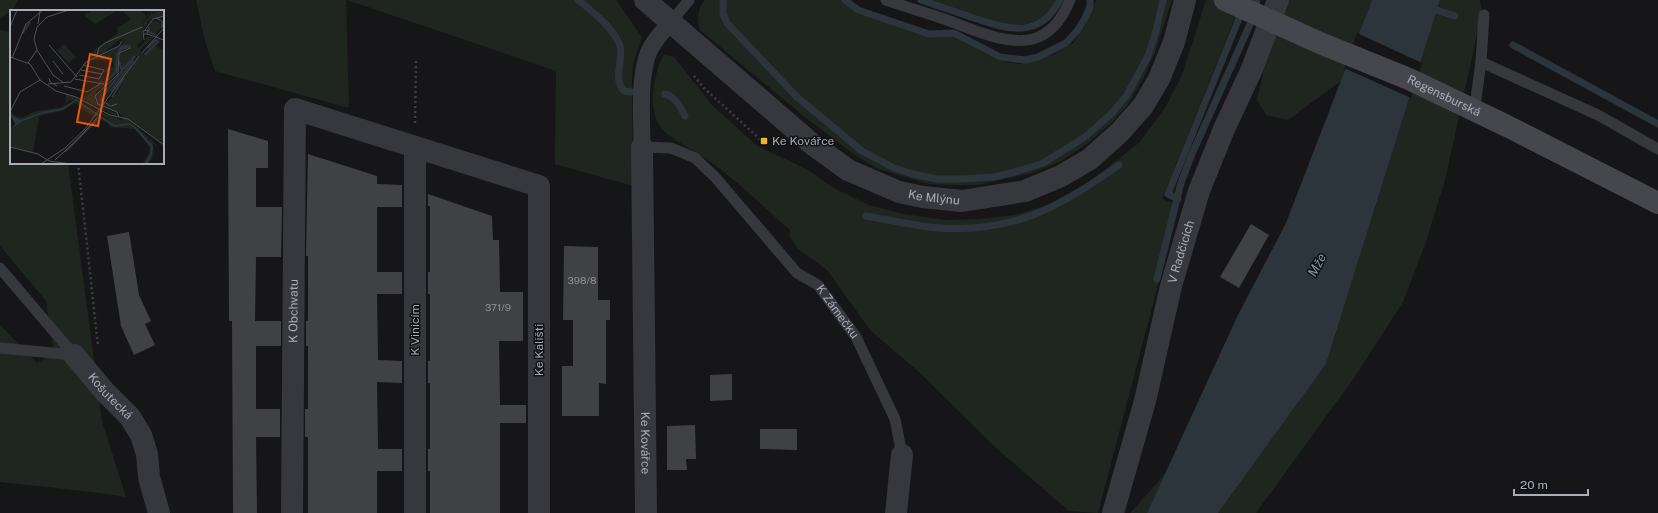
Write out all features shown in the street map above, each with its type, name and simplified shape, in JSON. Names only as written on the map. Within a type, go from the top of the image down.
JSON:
[{"type":"main road","name":"Regensburská","points":[[1225,0],[1320,43],[1409,79],[1507,126],[1658,203]]},
{"type":"street","name":"Ke Mlýnu","points":[[645,0],[812,144],[848,170],[899,192],[923,197],[962,201],[1025,191],[1061,176],[1090,159],[1120,132],[1143,106],[1159,79],[1174,42],[1185,0]]},
{"type":"street","name":"V Radčicích","points":[[1113,513],[1145,401],[1171,286],[1199,191],[1224,129],[1252,69],[1278,0]]},
{"type":"street","name":"Ke Kovářce","points":[[646,513],[642,88],[646,59],[657,38],[671,22]]},
{"type":"street","name":"K Obchvatu","points":[[292,513],[295,109],[415,147]]},
{"type":"street","name":"Ke Kališti","points":[[415,147],[539,186],[539,513]]},
{"type":"street","name":"K Vinicím","points":[[415,147],[415,513]]},
{"type":"street","name":"Košutecká","points":[[74,355],[105,392],[130,417],[141,435],[148,454],[149,477],[159,513]]},
{"type":"street","name":"K Zámečku","points":[[896,513],[902,455]]},
{"type":"lane","points":[[671,22],[690,0]]},
{"type":"lane","points":[[886,0],[992,36],[1014,40],[1034,39],[1052,29],[1063,14],[1070,0]]},
{"type":"lane","points":[[1473,119],[1481,62],[1484,15]]},
{"type":"lane","points":[[1481,62],[1598,115],[1658,149]]},
{"type":"lane","name":"K Zámečku","points":[[642,147],[671,148],[695,158],[715,177],[797,273],[818,285],[856,337],[895,419],[902,455]]},
{"type":"lane","points":[[0,268],[74,355]]},
{"type":"lane","points":[[0,348],[74,355]]},
{"type":"path","points":[[415,147],[416,59]]},
{"type":"path","points":[[78,164],[99,354]]},
{"type":"shaded area","points":[[0,0],[18,0],[14,8],[0,19]]},
{"type":"shaded area","points":[[196,0],[346,0],[349,108],[215,71],[205,41]]},
{"type":"shaded area","points":[[347,0],[616,0],[642,37],[633,64],[632,80],[633,186],[555,164],[556,71]]},
{"type":"shaded area","points":[[705,0],[841,0],[854,11],[930,37],[954,35],[989,56],[1005,62],[1019,64],[1035,61],[1055,54],[1073,43],[1085,25],[1096,0],[1172,0],[1155,52],[1144,77],[1127,106],[1111,123],[1088,143],[1061,161],[1032,173],[978,185],[951,185],[929,184],[878,169],[852,153],[806,118],[700,30],[698,14],[702,3]]},
{"type":"shaded area","points":[[932,0],[1056,0],[1045,16],[1027,24],[1014,25],[996,22]]},
{"type":"shaded area","points":[[1206,0],[1242,0],[1162,199],[1179,205],[1098,513],[1069,511],[996,448],[919,372],[871,331],[827,270],[798,249],[789,236],[790,230],[714,164],[668,134],[659,125],[653,107],[653,89],[655,79],[664,54],[674,57],[712,105],[756,145],[810,171],[832,187],[869,205],[903,214],[947,220],[979,219],[1014,215],[1047,205],[1086,184],[1140,142],[1166,106],[1182,75]]},
{"type":"shaded area","points":[[1287,0],[1372,0],[1341,81],[1288,120],[1266,115],[1257,100],[1266,60]]},
{"type":"shaded area","points":[[1440,0],[1480,0],[1482,12],[1445,180],[1426,242],[1403,302],[1354,378],[1256,513],[1218,513],[1326,364]]},
{"type":"shaded area","points":[[0,30],[10,32],[10,164],[68,164],[102,421],[126,497],[79,490],[0,482],[0,325],[37,363],[54,353],[46,301],[0,246]]},
{"type":"shaded area","points":[[1165,474],[1147,513],[1130,513]]},
{"type":"water","name":"Mže","points":[[1372,0],[1440,0],[1326,364],[1218,513],[1147,513],[1237,317],[1286,223]]},
{"type":"pier","points":[[1357,33],[1422,63],[1411,98],[1344,68]]},
{"type":"building","points":[[228,129],[268,141],[268,168],[256,168],[256,207],[282,207],[281,257],[256,257],[255,321],[281,321],[281,346],[256,346],[256,409],[280,409],[280,437],[256,437],[257,513],[233,513],[232,321],[229,321]]},
{"type":"building","points":[[308,154],[377,176],[377,184],[402,185],[402,207],[377,207],[377,272],[402,272],[402,294],[377,294],[378,360],[402,361],[402,383],[377,382],[378,449],[402,449],[402,471],[377,471],[377,513],[308,513],[308,437],[305,437],[305,409],[308,409],[308,346],[306,346],[306,321],[308,321],[308,256],[306,256]]},
{"type":"building","points":[[428,194],[492,216],[493,240],[499,240],[500,292],[523,292],[523,341],[499,341],[500,405],[526,405],[526,423],[500,423],[500,513],[430,513],[430,471],[428,471],[428,449],[430,449],[430,383],[428,383],[428,361],[430,361],[430,294],[428,294],[428,272],[430,272],[430,206],[428,206]]},
{"type":"building","points":[[1251,224],[1269,235],[1239,288],[1220,277]]},
{"type":"building","points":[[129,232],[139,295],[151,321],[145,324],[155,345],[134,355],[121,326],[107,236]]},
{"type":"building","points":[[564,246],[598,247],[598,300],[610,300],[610,320],[606,320],[606,384],[599,383],[599,416],[562,416],[562,366],[573,366],[573,320],[563,320]]},
{"type":"building","points":[[732,374],[732,400],[710,401],[710,375]]},
{"type":"building","points":[[695,425],[696,459],[686,459],[687,470],[667,470],[667,426]]},
{"type":"building","points":[[760,429],[797,429],[797,450],[760,449]]},
{"type":"waterway","points":[[578,0],[613,33],[620,46],[621,52],[619,80],[624,91],[632,92]]},
{"type":"waterway","points":[[723,0],[723,14],[727,23],[797,97],[862,151],[894,168],[937,179],[994,177],[1015,172],[1043,163],[1085,137],[1111,114],[1127,95],[1148,56],[1156,31],[1163,0]]},
{"type":"waterway","points":[[845,0],[858,10],[929,34],[954,33],[1000,57],[1025,60],[1038,57],[1066,43],[1077,31],[1085,18],[1090,7],[1090,0]]},
{"type":"waterway","points":[[921,0],[999,26],[1011,28],[1033,26],[1043,21],[1052,12],[1060,0]]},
{"type":"waterway","points":[[1157,279],[1181,183],[1192,154],[1251,22],[1257,0]]},
{"type":"waterway","points":[[1428,7],[1455,16]]},
{"type":"waterway","points":[[1178,199],[1168,194],[1242,11]]},
{"type":"waterway","points":[[1513,45],[1658,124]]},
{"type":"waterway","points":[[665,94],[669,95],[675,100],[685,116]]},
{"type":"waterway","points":[[866,216],[939,228],[990,226],[1013,221],[1056,205],[1098,180],[1119,165]]},
{"type":"place","name":"Ke Kovářce","points":[[764,141]]}]
